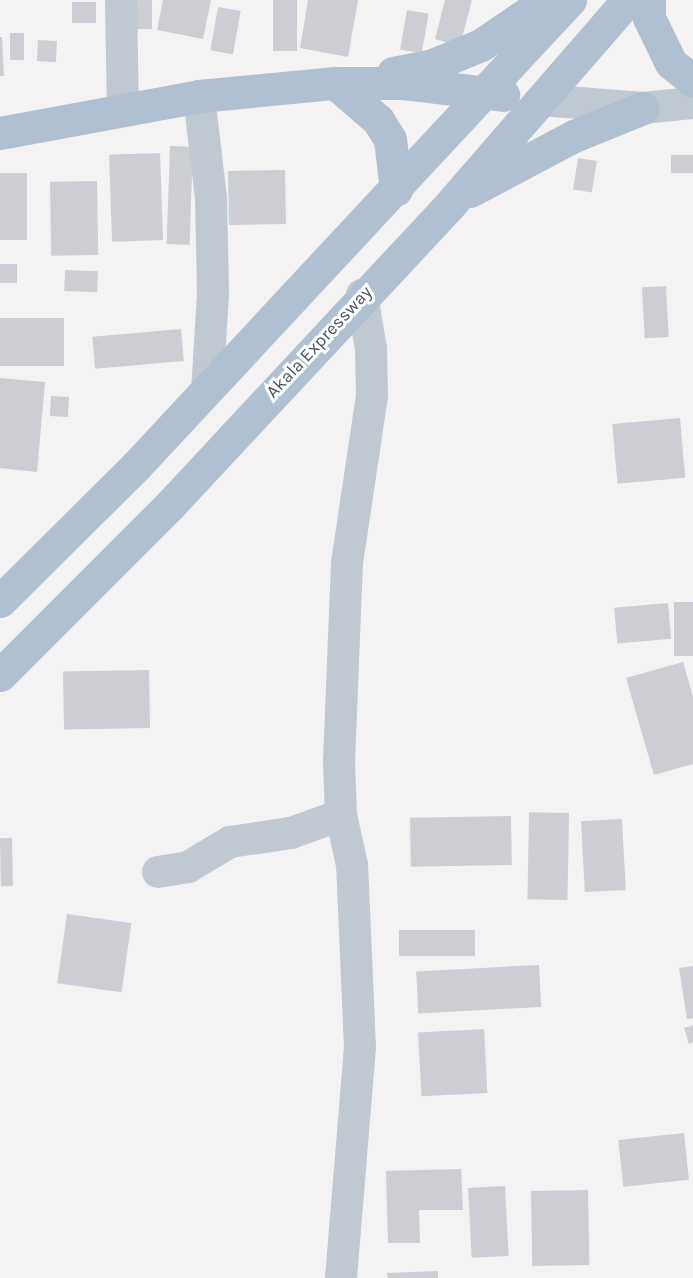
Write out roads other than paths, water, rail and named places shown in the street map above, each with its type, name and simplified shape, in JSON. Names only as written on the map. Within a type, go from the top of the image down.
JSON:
[{"type":"main road","points":[[0,601],[207,391],[488,93],[570,0]]},
{"type":"main road","name":"Akala Expressway","points":[[0,675],[170,505],[362,296],[453,201],[628,0]]},
{"type":"main road","points":[[649,0],[649,18],[671,63],[693,81]]},
{"type":"main road","points":[[0,133],[199,96],[335,83],[430,66],[481,45],[535,4]]},
{"type":"main road","points":[[335,83],[402,83],[541,100]]},
{"type":"main road","points":[[335,83],[378,120],[390,139],[396,190]]},
{"type":"main road","points":[[453,201],[574,136],[643,108]]},
{"type":"street","points":[[121,0],[123,110]]},
{"type":"street","points":[[199,96],[212,198],[213,294],[207,391]]},
{"type":"street","points":[[541,100],[643,108],[693,103]]},
{"type":"street","points":[[341,1278],[360,1047],[352,865],[341,815],[339,762],[347,563],[372,395],[371,349],[362,296]]},
{"type":"street","points":[[158,872],[188,867],[230,842],[291,833],[341,815]]}]
